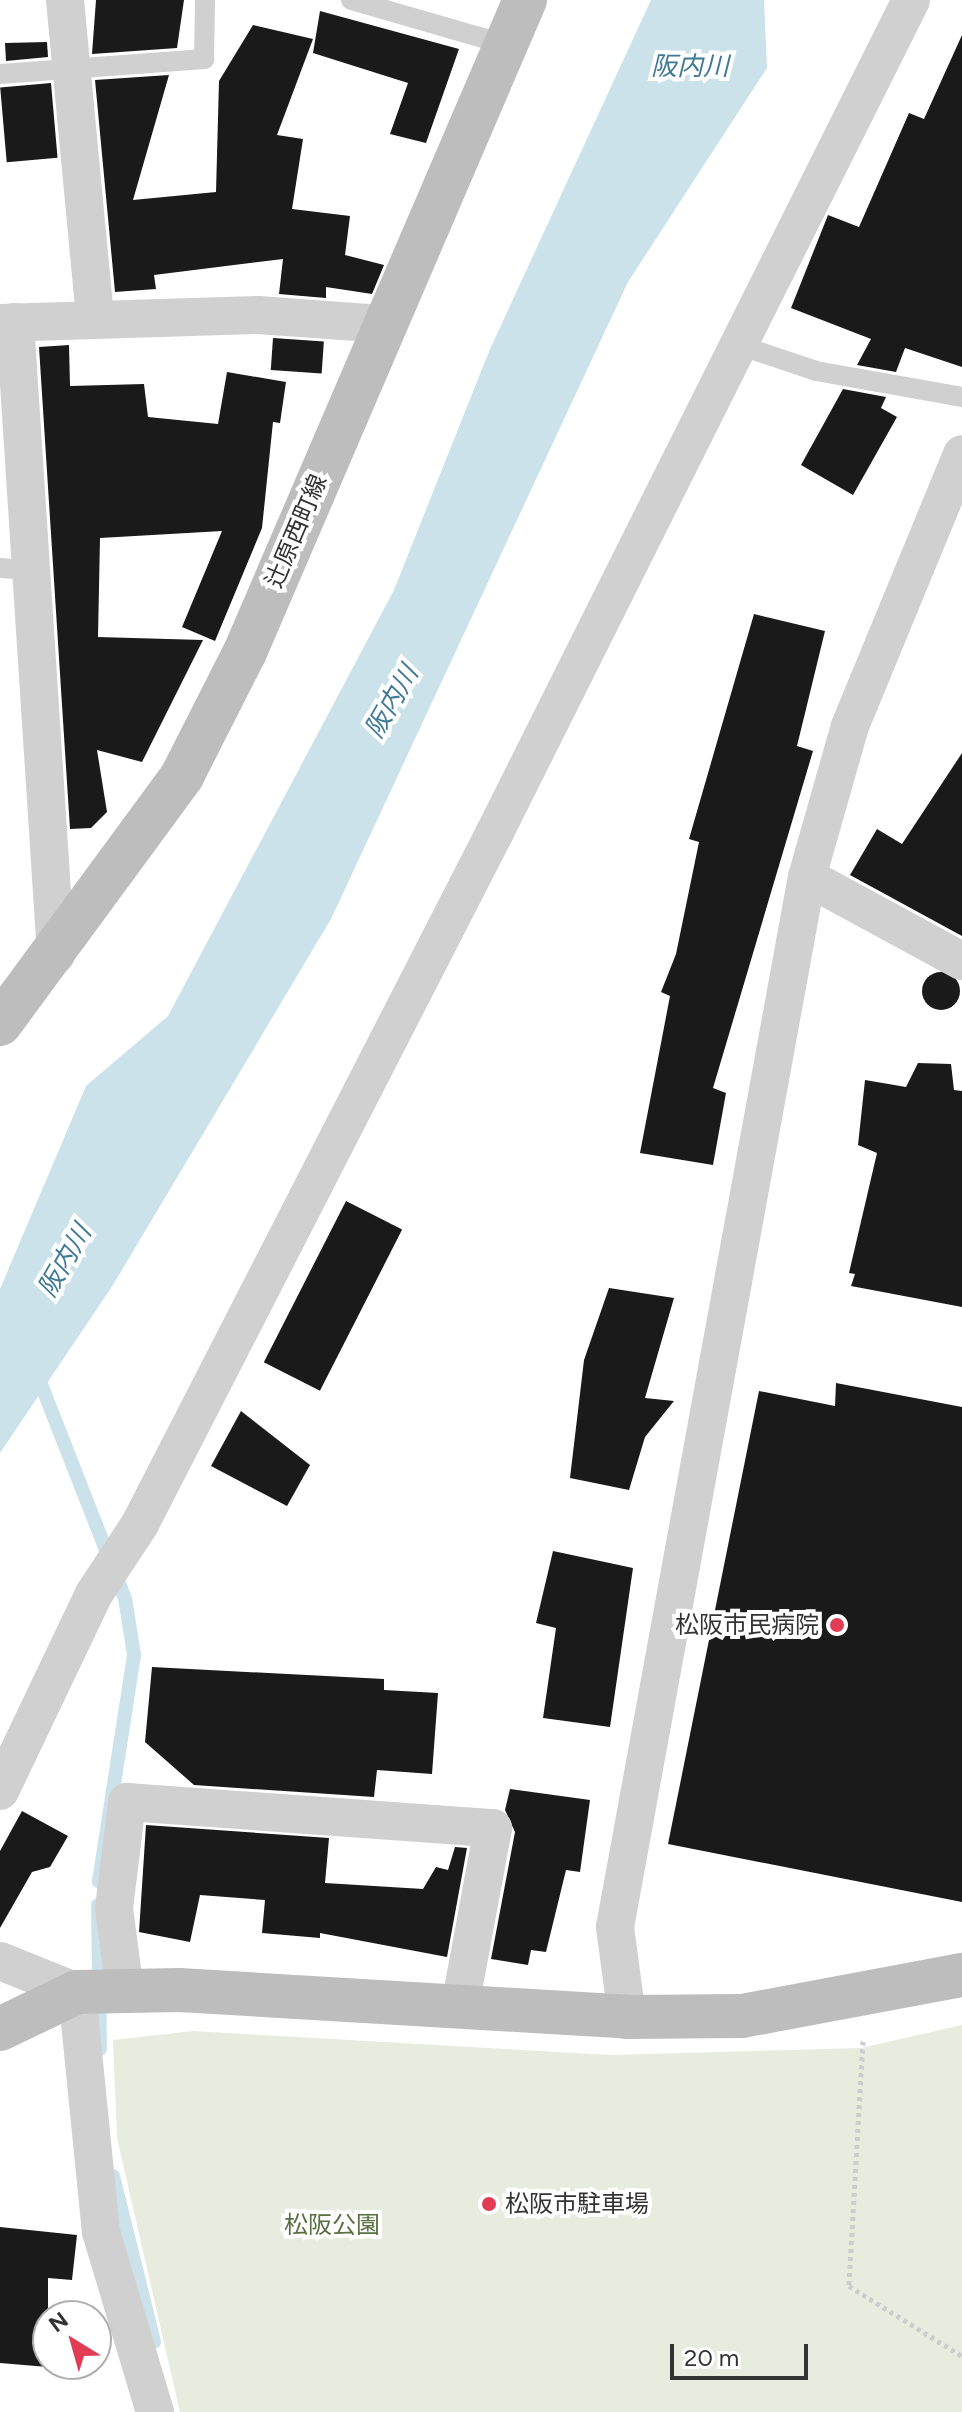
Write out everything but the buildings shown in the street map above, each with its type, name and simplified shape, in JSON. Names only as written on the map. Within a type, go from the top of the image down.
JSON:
[{"type":"main road","name":"辻原西町線","points":[[0,1024],[56,955],[182,776],[245,652],[525,0]]},
{"type":"main road","points":[[0,2029],[101,1992],[460,2006],[627,2017],[742,2016],[962,1975]]},
{"type":"street","points":[[65,0],[95,320]]},
{"type":"street","points":[[0,1791],[94,1594],[132,1535],[495,832],[733,343],[911,0]]},
{"type":"street","points":[[56,955],[16,569],[8,322],[258,315],[385,324]]},
{"type":"street","points":[[627,2017],[615,1927],[807,877],[850,726],[962,454]]},
{"type":"street","points":[[807,877],[962,961]]},
{"type":"street","points":[[155,2412],[101,2232],[101,1992],[127,1802],[493,1828],[460,2006]]},
{"type":"street","points":[[0,1961],[101,1992]]},
{"type":"lane","points":[[0,74],[204,59],[205,0]]},
{"type":"lane","points":[[351,0],[507,45]]},
{"type":"lane","points":[[733,343],[816,371],[962,397]]},
{"type":"path","points":[[847,2039],[863,2038],[849,2286],[962,2356]]},
{"type":"green space","name":"松阪公園","points":[[962,2025],[962,2412],[180,2412],[117,2138],[113,2040],[193,2031],[610,2055],[861,2048]]},
{"type":"water","name":"阪内川","points":[[651,0],[764,0],[767,68],[628,282],[331,919],[113,1285],[0,1453],[0,1289],[86,1086],[168,1016],[394,590],[490,349]]},
{"type":"waterway","points":[[37,1374],[125,1598],[134,1655],[99,1881]]},
{"type":"waterway","points":[[98,1905],[100,2049]]},
{"type":"waterway","points":[[113,2176],[154,2342]]},
{"type":"place","name":"松阪市民病院","points":[[837,1625]]},
{"type":"place","name":"松阪市駐車場","points":[[489,2204]]}]
